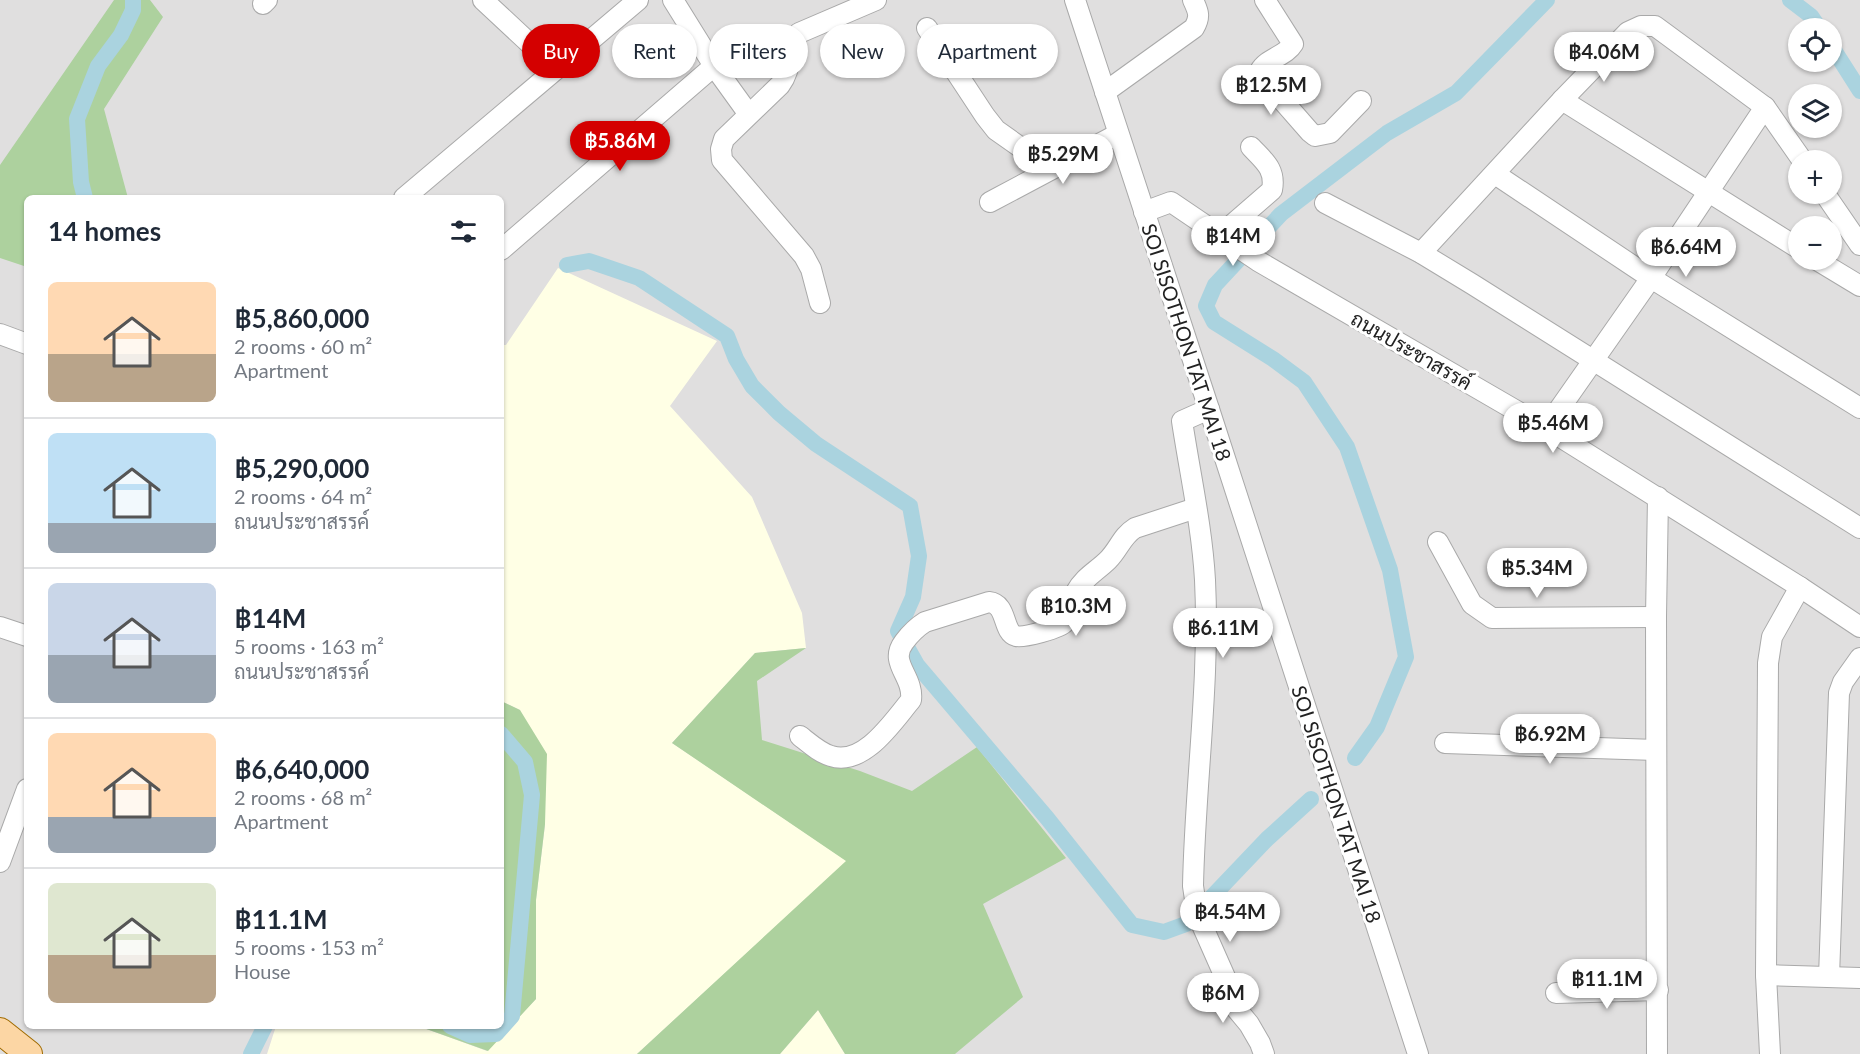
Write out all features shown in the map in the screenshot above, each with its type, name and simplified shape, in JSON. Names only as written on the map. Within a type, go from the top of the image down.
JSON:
[{"type":"street","points":[[483,0],[522,36]]},
{"type":"street","points":[[600,32],[638,0]]},
{"type":"street","points":[[673,0],[709,58]]},
{"type":"street","points":[[820,303],[811,269],[804,256],[722,160],[721,149],[724,139],[786,77],[794,40],[799,33],[876,0]]},
{"type":"street","name":"SOI SISOTHON TAT MAI 18","points":[[1075,0],[1418,1054]]},
{"type":"street","points":[[1105,92],[1194,28],[1199,20],[1199,12],[1193,0]]},
{"type":"street","points":[[1266,0],[1293,44],[1290,49],[1263,66],[1260,71],[1262,77],[1310,132],[1315,136],[1330,133],[1360,101]]},
{"type":"street","points":[[1420,254],[1562,100],[1628,32],[1641,26],[1654,26],[1765,107],[1795,150]]},
{"type":"street","points":[[504,247],[709,70]]},
{"type":"street","points":[[408,195],[544,78]]},
{"type":"street","points":[[723,78],[745,109]]},
{"type":"street","points":[[960,78],[996,130],[1051,170]]},
{"type":"street","points":[[1562,100],[1788,242]]},
{"type":"street","points":[[1546,428],[1651,278],[1765,107]]},
{"type":"street","points":[[990,202],[1118,134]]},
{"type":"street","points":[[1224,239],[1272,190],[1274,178],[1268,166],[1251,147]]},
{"type":"street","points":[[1495,174],[1651,278],[1860,408]]},
{"type":"street","name":"ถนนประชาสรรค์","points":[[1144,212],[1171,202],[1258,261],[1546,428],[1658,497],[1860,627]]},
{"type":"street","points":[[1325,203],[1472,284],[1860,528]]},
{"type":"street","points":[[1832,204],[1860,245]]},
{"type":"street","points":[[1834,270],[1860,286]]},
{"type":"street","points":[[0,334],[24,343]]},
{"type":"street","points":[[1209,409],[1182,422],[1202,548],[1205,614],[1193,886],[1202,925],[1225,977],[1234,1006],[1249,1024],[1264,1054]]},
{"type":"street","points":[[1656,1054],[1658,497]]},
{"type":"street","points":[[800,736],[829,756],[846,758],[854,755],[876,742],[911,700],[910,683],[898,657],[906,640],[925,622],[989,602],[999,607],[1010,633],[1015,636],[1023,637],[1060,627],[1065,622],[1076,593],[1087,575],[1110,558],[1126,533],[1196,508]]},
{"type":"street","points":[[1438,542],[1472,604],[1492,618],[1656,617]]},
{"type":"street","points":[[1770,1054],[1766,975],[1768,663],[1772,638],[1800,587]]},
{"type":"street","points":[[0,627],[24,635]]},
{"type":"street","points":[[1829,977],[1839,693],[1843,682],[1860,658]]},
{"type":"street","points":[[1445,743],[1656,750]]},
{"type":"street","points":[[0,862],[22,820]]},
{"type":"street","points":[[1766,975],[1860,978]]},
{"type":"street","points":[[1556,993],[1658,990]]},
{"type":"shaded area","points":[[0,0],[1860,0],[1860,1054],[0,1054]]},
{"type":"shaded area","points":[[558,268],[717,341],[670,406],[752,497],[802,613],[806,648],[755,653],[672,743],[847,861],[637,1054],[267,1054],[275,1029],[426,1029],[487,1051],[536,999],[536,900],[545,825],[520,710],[504,702],[504,345]]},
{"type":"shaded area","points":[[818,1010],[845,1054],[780,1054]]},
{"type":"green space","points":[[114,0],[150,0],[163,17],[104,109],[127,195],[24,195],[24,266],[0,258],[0,165]]},
{"type":"green space","points":[[806,648],[757,681],[762,740],[860,771],[912,791],[977,747],[1066,858],[983,904],[1023,997],[955,1054],[845,1054],[818,1010],[780,1054],[637,1054],[846,861],[672,743],[755,653]]},
{"type":"green space","points":[[504,702],[520,710],[547,754],[545,824],[536,900],[536,999],[488,1051],[426,1029],[504,1029]]},
{"type":"waterway","points":[[84,195],[81,182],[77,119],[98,66],[121,35],[133,10],[133,0]]},
{"type":"waterway","points":[[1355,758],[1377,727],[1406,657],[1390,570],[1347,447],[1304,382],[1273,359],[1214,322],[1206,306],[1215,285],[1281,214],[1387,133],[1456,93],[1547,0]]},
{"type":"waterway","points":[[1790,0],[1812,18]]},
{"type":"waterway","points":[[1842,63],[1860,91]]},
{"type":"waterway","points":[[567,265],[589,261],[639,278],[727,336],[736,359],[752,386],[779,413],[816,444],[910,506],[919,556],[913,597],[898,631],[917,665],[1047,818],[1132,925],[1164,932],[1186,924],[1267,839],[1311,799]]},
{"type":"waterway","points":[[504,738],[525,762],[532,795],[512,1016],[504,1025]]},
{"type":"waterway","points":[[251,1054],[264,1029]]},
{"type":"waterway","points":[[457,1029],[470,1035],[496,1034],[500,1029]]}]
